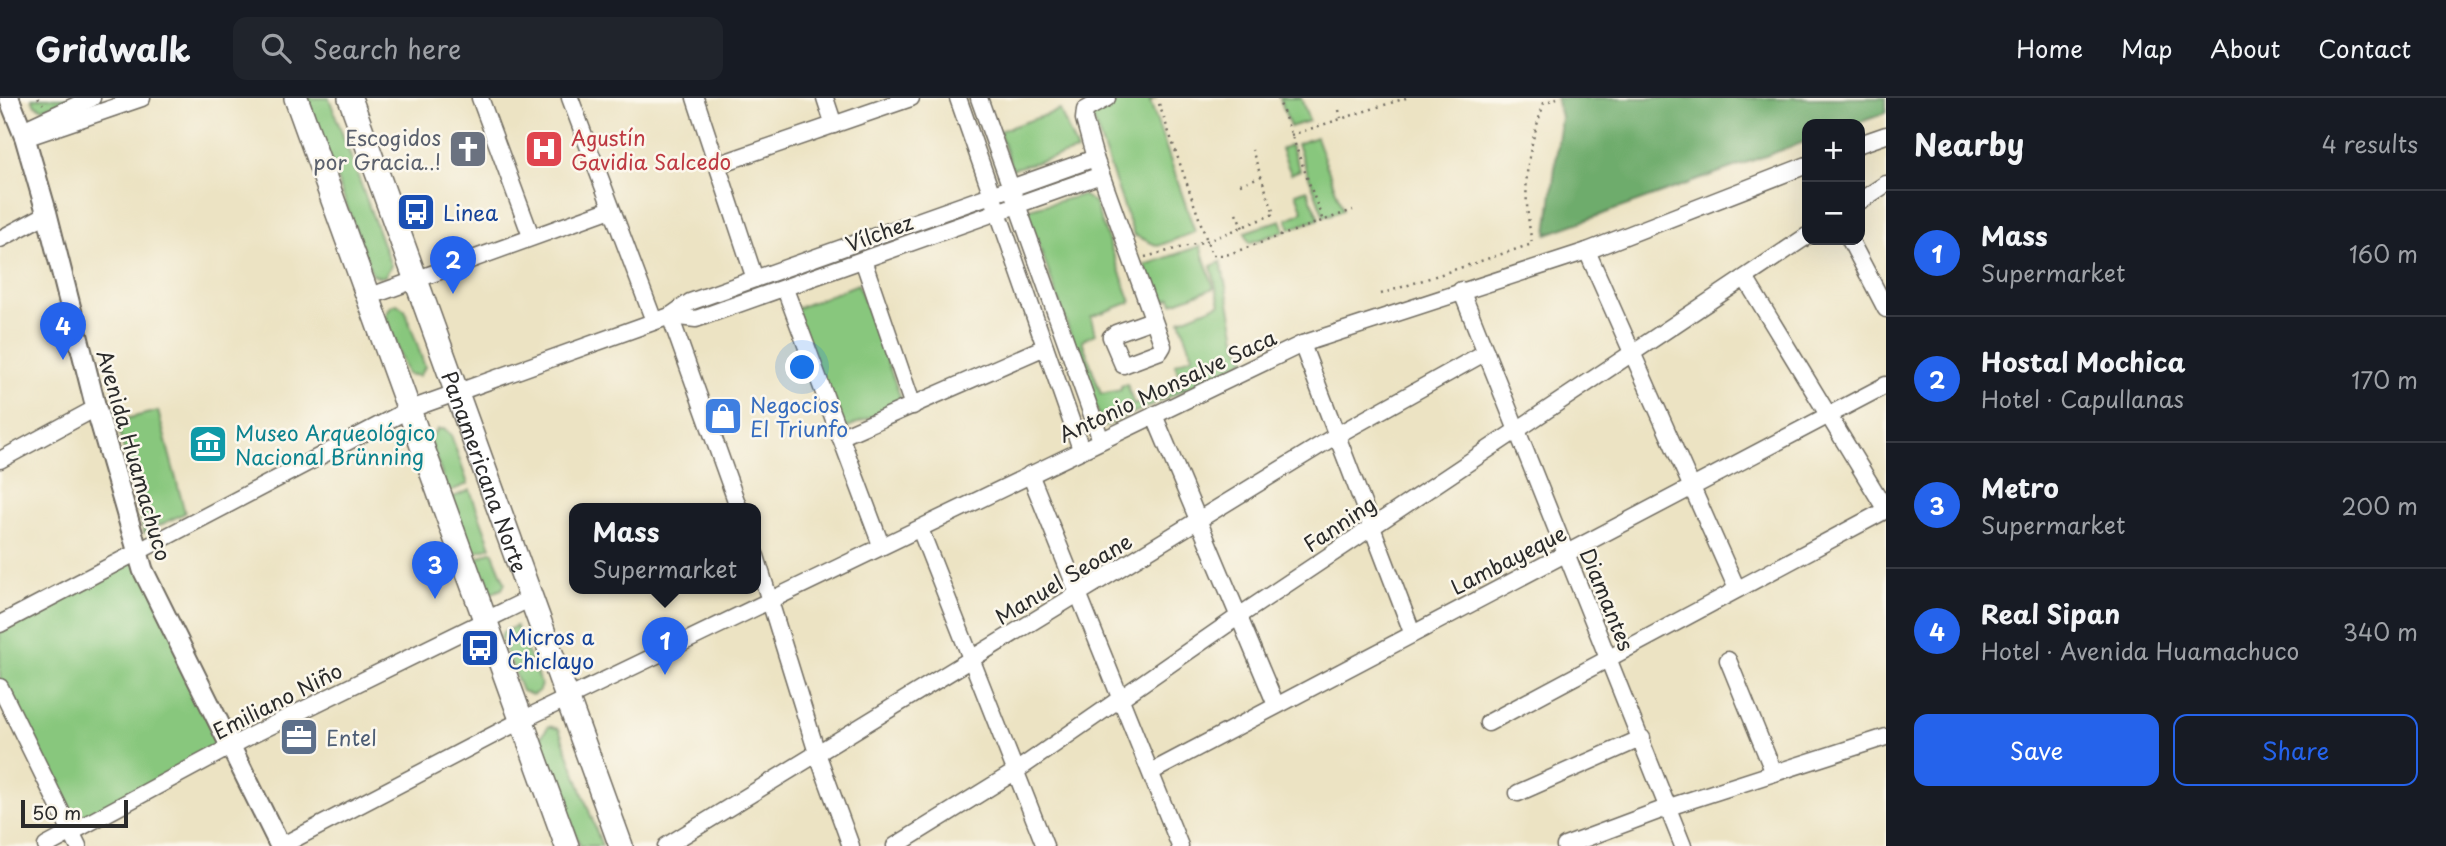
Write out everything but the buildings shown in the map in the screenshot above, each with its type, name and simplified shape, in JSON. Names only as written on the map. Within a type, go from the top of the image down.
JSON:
[{"type":"highway","points":[[296,98],[567,846]]},
{"type":"highway","name":"Panamericana Norte","points":[[350,98],[621,846]]},
{"type":"main road","name":"Avenida Huamachuco","points":[[9,98],[24,134],[47,214],[96,408],[137,555],[281,846]]},
{"type":"street","points":[[24,134],[92,98]]},
{"type":"street","points":[[24,134],[142,98]]},
{"type":"street","points":[[480,98],[531,236]]},
{"type":"street","points":[[569,98],[611,209],[662,318],[737,503]]},
{"type":"street","points":[[695,98],[755,279]]},
{"type":"street","points":[[825,98],[834,125]]},
{"type":"street","points":[[717,165],[911,98]]},
{"type":"street","points":[[958,98],[1081,449]]},
{"type":"street","points":[[979,98],[1101,440]]},
{"type":"street","points":[[1107,98],[1085,110],[1084,119],[1152,320]]},
{"type":"street","points":[[1865,142],[1886,135]]},
{"type":"street","name":"Vílchez","points":[[0,624],[137,555],[408,410],[662,318],[690,302],[1095,158]]},
{"type":"street","name":"Antonio Monsalve Saca","points":[[281,846],[520,721],[1302,344],[1587,251],[1802,167]]},
{"type":"street","name":"Vílchez","points":[[662,318],[696,319],[1101,175]]},
{"type":"street","points":[[1865,198],[1886,184]]},
{"type":"street","points":[[368,297],[611,209]]},
{"type":"street","points":[[0,239],[47,214]]},
{"type":"street","name":"Fanning","points":[[895,846],[1016,771],[1239,616],[1802,239]]},
{"type":"street","points":[[1853,245],[1886,309]]},
{"type":"street","points":[[1587,251],[1737,589]]},
{"type":"street","points":[[863,260],[913,406]]},
{"type":"street","points":[[1488,723],[1886,510],[1745,278]]},
{"type":"street","points":[[785,289],[881,545]]},
{"type":"street","name":"Diamantes","points":[[1461,290],[1684,846]]},
{"type":"street","points":[[1302,344],[1412,632]]},
{"type":"street","points":[[839,437],[1045,347]]},
{"type":"street","name":"Manuel Seoane","points":[[666,846],[1337,435],[1486,352]]},
{"type":"street","name":"Lambayeque","points":[[1151,772],[1691,485],[1886,385]]},
{"type":"street","points":[[0,460],[96,408]]},
{"type":"street","points":[[1154,415],[1276,705]]},
{"type":"street","points":[[1030,474],[1180,846]]},
{"type":"street","points":[[920,529],[1045,846]]},
{"type":"street","points":[[761,569],[817,753],[851,846]]},
{"type":"street","name":"Emiliano Niño","points":[[46,846],[75,839],[231,746],[531,598]]},
{"type":"street","points":[[1728,660],[1774,773]]},
{"type":"street","points":[[0,687],[75,839]]},
{"type":"street","points":[[1565,846],[1670,807],[1886,737]]},
{"type":"street","points":[[1518,793],[1642,738]]},
{"type":"path","points":[[1278,98],[1323,221]]},
{"type":"path","points":[[1291,135],[1406,98]]},
{"type":"path","points":[[1381,294],[1532,244],[1524,196],[1529,147],[1544,103],[1557,98]]},
{"type":"path","points":[[1159,104],[1210,252],[1217,257],[1353,210]]},
{"type":"path","points":[[1339,110],[1341,118]]},
{"type":"path","points":[[1131,260],[1207,241],[1273,214],[1252,150]]},
{"type":"path","points":[[1240,184],[1261,176]]},
{"type":"path","points":[[1236,213],[1243,228]]},
{"type":"green space","points":[[32,98],[71,98],[43,109],[35,105]]},
{"type":"green space","points":[[307,98],[329,98],[391,266],[385,276],[372,274]]},
{"type":"green space","points":[[1122,98],[1155,98],[1150,101],[1195,232],[1158,246],[1134,235],[1090,110]]},
{"type":"green space","points":[[1280,98],[1301,98],[1309,121],[1290,127]]},
{"type":"green space","points":[[1556,98],[1886,98],[1886,113],[1865,120],[1802,119],[1802,143],[1547,234],[1561,117]]},
{"type":"green space","points":[[1060,110],[1077,151],[1012,169],[999,131]]},
{"type":"green space","points":[[1316,137],[1343,210],[1324,217],[1297,144]]},
{"type":"green space","points":[[1290,145],[1300,170],[1291,174],[1281,149]]},
{"type":"green space","points":[[1307,189],[1319,219],[1290,229],[1287,219],[1303,212],[1296,193]]},
{"type":"green space","points":[[1082,195],[1094,202],[1131,302],[1091,317],[1095,334],[1082,340],[1101,394],[1121,390],[1121,386],[1127,384],[1134,405],[1182,386],[1182,391],[1103,427],[1028,214],[1029,209]]},
{"type":"green space","points":[[1281,220],[1285,231],[1249,243],[1245,232]]},
{"type":"green space","points":[[1200,246],[1214,288],[1173,303],[1171,298],[1159,303],[1145,265]]},
{"type":"green space","points":[[1221,262],[1237,343],[1246,359],[1184,390],[1175,364],[1193,356],[1180,320],[1220,304],[1211,266]]},
{"type":"green space","points":[[858,284],[903,404],[839,431],[795,309]]},
{"type":"green space","points":[[397,304],[405,310],[425,367],[419,376],[407,374],[385,316],[391,306]]},
{"type":"green space","points":[[158,411],[185,513],[144,533],[117,421]]},
{"type":"green space","points":[[438,429],[445,429],[451,435],[468,484],[448,492],[429,439]]},
{"type":"green space","points":[[470,490],[491,547],[471,554],[451,498]]},
{"type":"green space","points":[[492,551],[505,583],[502,589],[492,593],[485,590],[473,560]]},
{"type":"green space","points":[[137,555],[231,746],[72,832],[0,687],[0,624]]},
{"type":"green space","points":[[516,626],[541,684],[539,691],[532,695],[522,691],[501,638],[503,632]]},
{"type":"green space","points":[[549,726],[559,729],[602,846],[580,846],[539,739]]},
{"type":"place","name":"Escogidos por Gracia..!","points":[[468,149]]},
{"type":"place","name":"Agustín Gavidia Salcedo","points":[[544,149]]},
{"type":"place","name":"Linea","points":[[416,212]]},
{"type":"place","name":"Hostal Mochica","points":[[453,294]]},
{"type":"place","name":"Real Sipan","points":[[63,360]]},
{"type":"place","name":"Negocios El Triunfo","points":[[723,416]]},
{"type":"place","name":"Museo Arqueológico Nacional Brünning","points":[[208,444]]},
{"type":"place","name":"Metro","points":[[435,599]]},
{"type":"place","name":"Micros a Chiclayo","points":[[480,648]]},
{"type":"place","name":"Mass","points":[[665,675]]},
{"type":"place","name":"Entel","points":[[299,737]]}]
